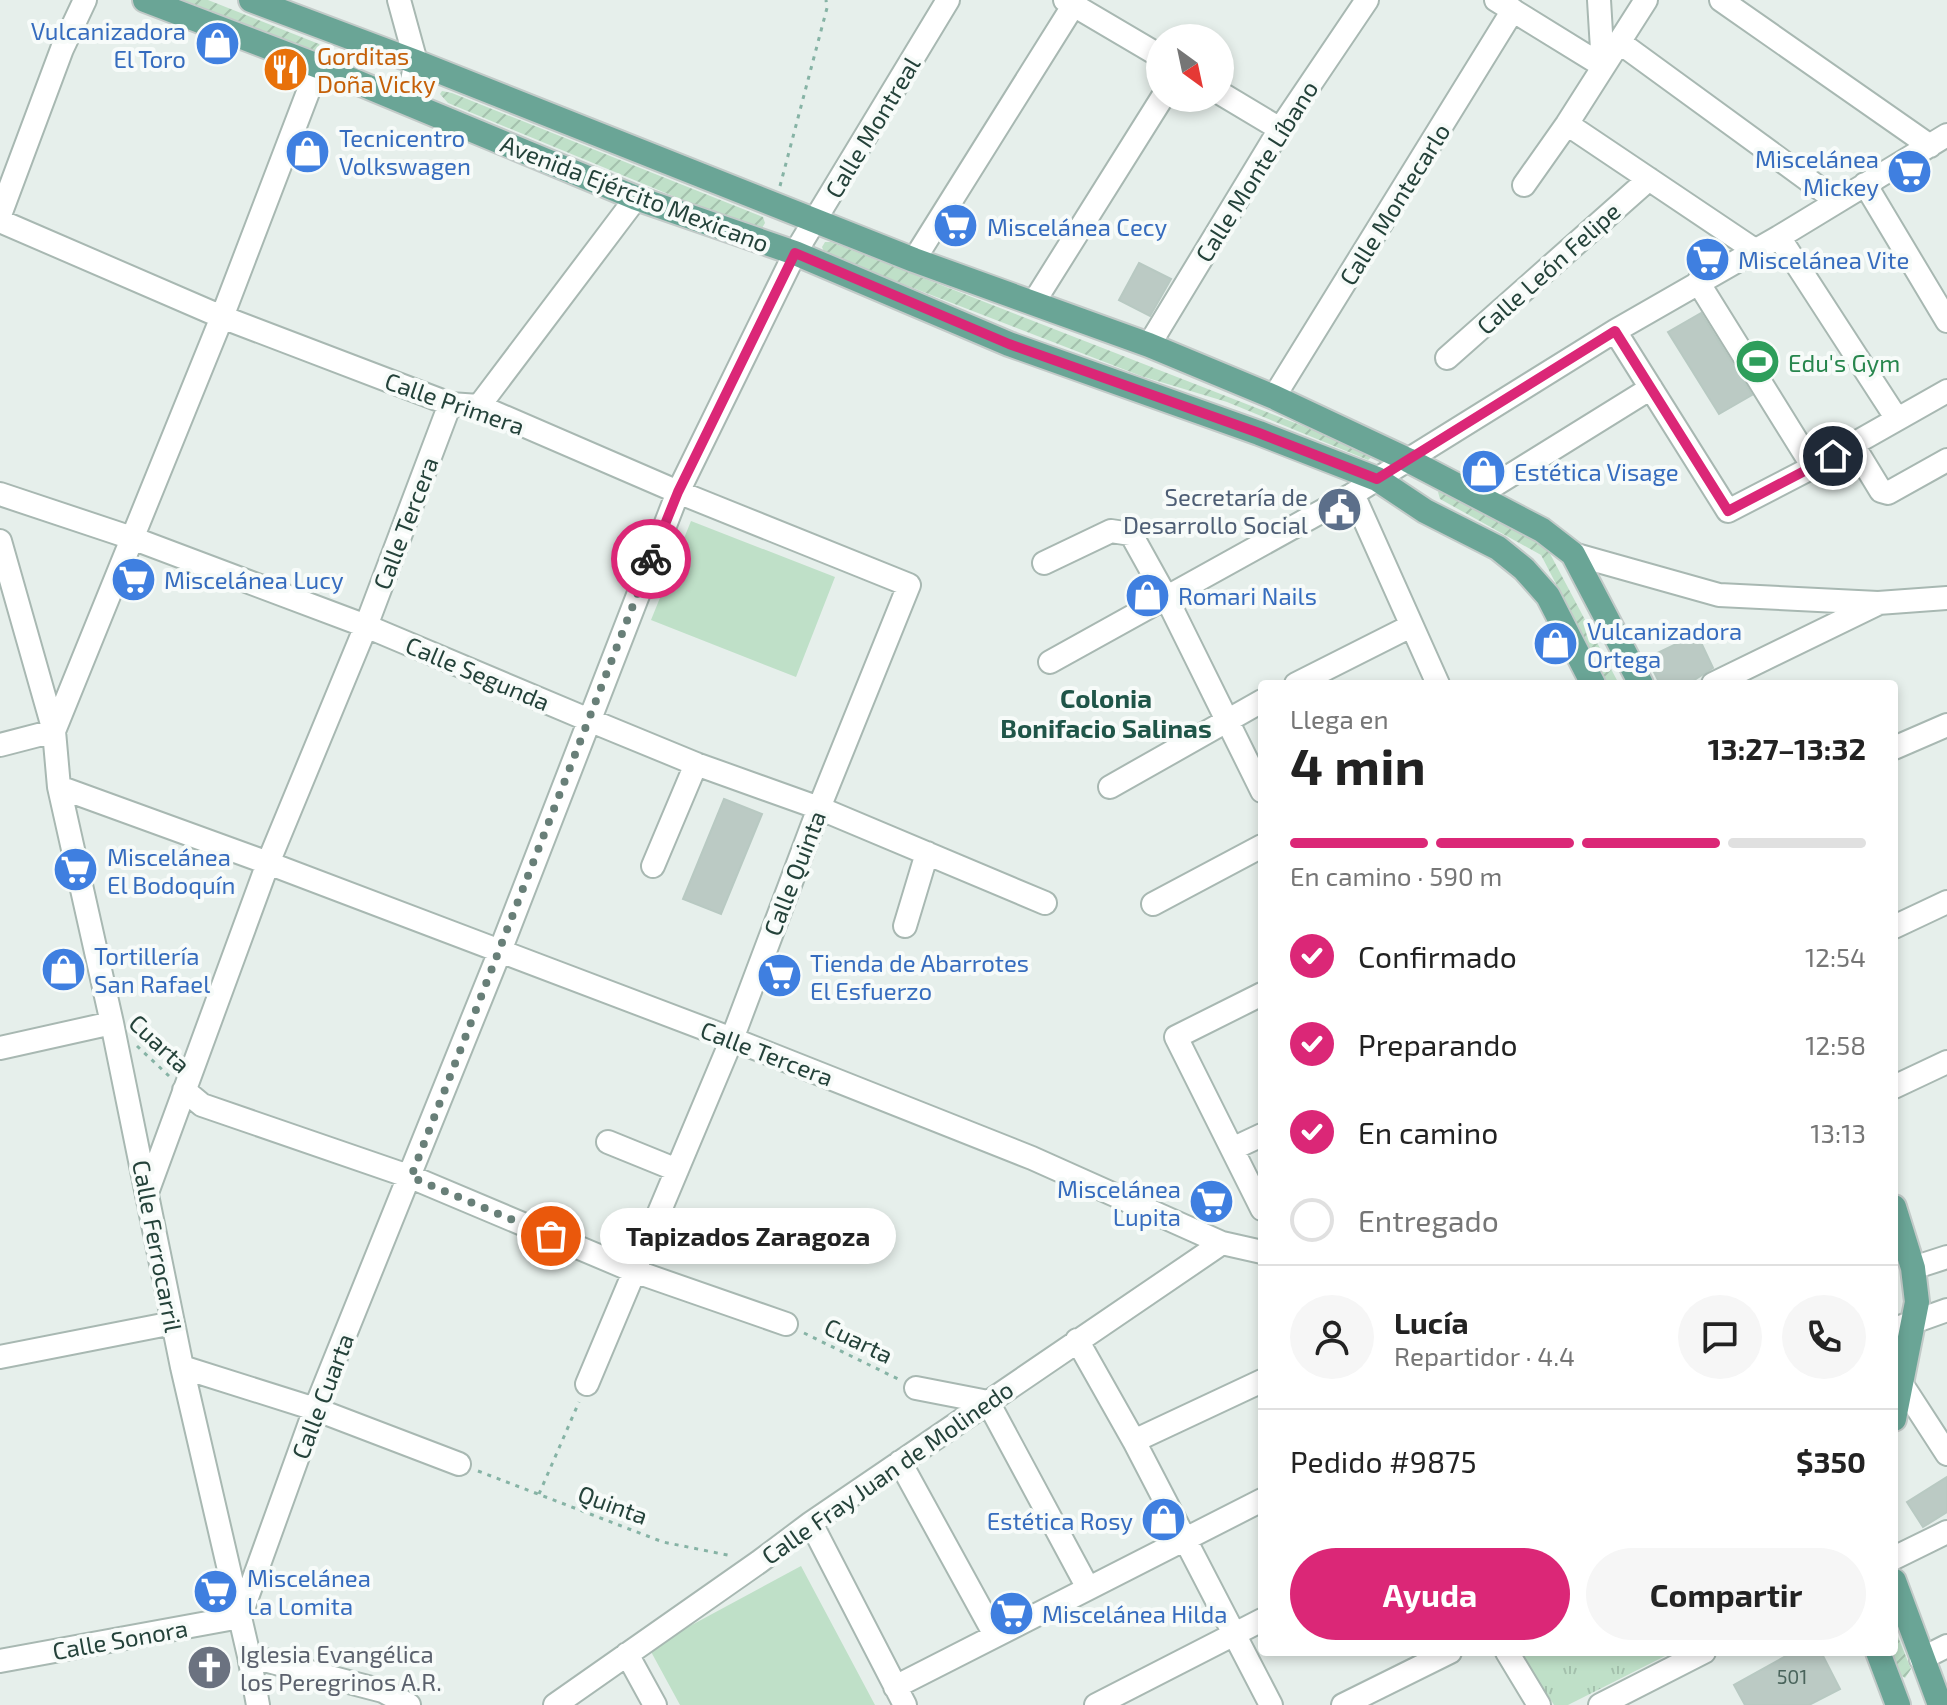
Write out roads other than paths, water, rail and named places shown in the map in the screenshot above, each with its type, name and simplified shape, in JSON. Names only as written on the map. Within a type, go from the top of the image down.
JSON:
[{"type":"main road","name":"Avenida Ejército Mexicano","points":[[145,0],[318,66],[636,198],[795,253],[1009,344],[1259,433],[1377,479],[1425,511],[1498,548],[1524,569],[1548,596],[1591,680]]},
{"type":"main road","name":"Avenida Ejército Mexicano","points":[[251,0],[416,62],[914,260],[1149,345],[1274,397],[1408,460],[1542,530],[1573,554],[1639,680]]},
{"type":"main road","points":[[1898,1220],[1913,1268],[1917,1302],[1903,1327],[1898,1374]]},
{"type":"main road","points":[[1898,1593],[1940,1705]]},
{"type":"main road","points":[[1880,1656],[1898,1705]]},
{"type":"street","name":"Calle Primera","points":[[85,0],[62,49],[0,218],[222,317],[450,404],[479,406],[678,492],[909,585]]},
{"type":"street","points":[[399,0],[416,62],[407,103]]},
{"type":"street","name":"Calle Montreal","points":[[795,253],[948,0]]},
{"type":"street","name":"Calle Monte Líbano","points":[[1149,345],[1280,129],[1367,0]]},
{"type":"street","points":[[1599,0],[1603,66]]},
{"type":"street","points":[[1524,185],[1646,0]]},
{"type":"street","points":[[1050,662],[1353,494],[1615,331],[1939,140],[1721,0]]},
{"type":"street","points":[[914,260],[1069,3],[1146,48]]},
{"type":"street","points":[[1505,5],[1603,66]]},
{"type":"street","name":"Calle Montecarlo","points":[[1274,397],[1505,5]]},
{"type":"street","points":[[1619,42],[1837,201]]},
{"type":"street","points":[[54,731],[222,317],[318,66]]},
{"type":"street","points":[[1234,101],[1280,129]]},
{"type":"street","points":[[1034,302],[1153,112]]},
{"type":"street","points":[[1567,124],[1753,249]]},
{"type":"street","name":"Calle León Felipe","points":[[1447,358],[1649,179]]},
{"type":"street","points":[[1865,184],[1947,321]]},
{"type":"street","points":[[479,406],[636,198]]},
{"type":"street","points":[[1779,237],[1897,419]]},
{"type":"street","name":"Calle Cuarta","points":[[240,1617],[315,1409],[411,1177],[678,492],[795,253]]},
{"type":"street","points":[[1698,282],[1813,467]]},
{"type":"street","points":[[1615,331],[1728,511],[1947,391]]},
{"type":"street","points":[[1477,496],[1651,388]]},
{"type":"street","name":"Calle Tercera","points":[[148,1191],[268,863],[366,626],[450,404]]},
{"type":"street","points":[[1853,445],[1881,491],[1888,493],[1947,460]]},
{"type":"street","name":"Calle Segunda","points":[[0,494],[132,538],[366,626],[696,764],[819,808],[1045,903]]},
{"type":"street","points":[[1353,494],[1436,680]]},
{"type":"street","points":[[1044,563],[1097,536],[1121,531],[1131,534],[1166,597],[1258,783]]},
{"type":"street","points":[[0,541],[54,731]]},
{"type":"street","points":[[1573,554],[1719,595],[1878,603],[1947,598]]},
{"type":"street","name":"Calle Quinta","points":[[587,1384],[732,1039],[819,808],[909,585]]},
{"type":"street","points":[[1721,680],[1878,603]]},
{"type":"street","points":[[1304,680],[1411,626]]},
{"type":"street","points":[[1110,787],[1258,703]]},
{"type":"street","points":[[1898,746],[1947,725]]},
{"type":"street","points":[[0,745],[54,731]]},
{"type":"street","name":"Calle Ferrocarril","points":[[54,731],[59,787],[148,1191],[182,1367],[258,1705]]},
{"type":"street","points":[[653,866],[696,764]]},
{"type":"street","name":"Calle Tercera","points":[[59,787],[732,1039],[1032,1158],[1222,1243],[1258,1251]]},
{"type":"street","points":[[1153,904],[1258,848]]},
{"type":"street","points":[[905,926],[927,853]]},
{"type":"street","points":[[1898,925],[1947,902]]},
{"type":"street","points":[[1258,996],[1176,1037],[1258,1201]]},
{"type":"street","points":[[0,1048],[112,1023]]},
{"type":"street","points":[[1898,1085],[1947,1062]]},
{"type":"street","points":[[184,1090],[202,1105],[411,1177],[634,1271],[786,1324]]},
{"type":"street","points":[[1232,1149],[1258,1137]]},
{"type":"street","points":[[608,1142],[677,1170]]},
{"type":"street","name":"Calle Fray Juan de Molinedo","points":[[555,1705],[811,1523],[1222,1243]]},
{"type":"street","points":[[1913,1268],[1947,1257]]},
{"type":"street","points":[[1903,1327],[1947,1310]]},
{"type":"street","points":[[0,1357],[173,1323]]},
{"type":"street","points":[[1077,1340],[1134,1441],[1271,1705]]},
{"type":"street","points":[[182,1367],[315,1409],[459,1464]]},
{"type":"street","points":[[1134,1441],[1258,1383]]},
{"type":"street","points":[[1898,1384],[1947,1454]]},
{"type":"street","points":[[916,1388],[988,1402],[1088,1588]]},
{"type":"street","points":[[900,1462],[995,1635]]},
{"type":"street","points":[[811,1523],[900,1696],[995,1635],[1258,1502]]},
{"type":"street","points":[[1898,1556],[1947,1532]]},
{"type":"street","name":"Calle Sonora","points":[[0,1661],[240,1617]]},
{"type":"street","points":[[1096,1705],[1258,1622]]},
{"type":"street","points":[[1921,1659],[1947,1646]]},
{"type":"street","points":[[627,1654],[655,1705]]},
{"type":"street","points":[[249,1656],[383,1691],[409,1705]]},
{"type":"street","points":[[1343,1705],[1442,1656]]},
{"type":"street","points":[[1509,1656],[1539,1705]]},
{"type":"street","points":[[1600,1705],[1626,1699],[1697,1656]]},
{"type":"place","name":"Vulcanizadora El Toro","points":[[217,44]]},
{"type":"place","name":"Gorditas Doña Vicky","points":[[286,69]]},
{"type":"place","name":"Tecnicentro Volkswagen","points":[[308,151]]},
{"type":"place","name":"Miscelánea Mickey","points":[[1910,172]]},
{"type":"place","name":"Miscelánea Cecy","points":[[956,226]]},
{"type":"place","name":"Miscelánea Vite","points":[[1707,259]]},
{"type":"place","name":"Edu's Gym","points":[[1757,362]]},
{"type":"place","name":"Estética Visage","points":[[1483,471]]},
{"type":"place","name":"Secretaría de Desarrollo Social","points":[[1339,510]]},
{"type":"place","name":"Miscelánea Lucy","points":[[133,579]]},
{"type":"place","name":"Romari Nails","points":[[1147,595]]},
{"type":"place","name":"Vulcanizadora Ortega","points":[[1556,644]]},
{"type":"place","name":"Miscelánea El Bodoquín","points":[[76,870]]},
{"type":"place","name":"Tortillería San Rafael","points":[[63,969]]},
{"type":"place","name":"Tienda de Abarrotes El Esfuerzo","points":[[779,976]]},
{"type":"place","name":"Miscelánea Lupita","points":[[1212,1202]]},
{"type":"place","name":"Tapizados Zaragoza","points":[[551,1236]]},
{"type":"place","name":"Estética Rosy","points":[[1164,1520]]},
{"type":"place","name":"Miscelánea La Lomita","points":[[216,1591]]},
{"type":"place","name":"Miscelánea Hilda","points":[[1011,1613]]},
{"type":"place","name":"Iglesia Evangélica los Peregrinos A.R.","points":[[209,1667]]},
{"type":"district","name":"Colonia Bonifacio Salinas","points":[[1106,712]]}]
